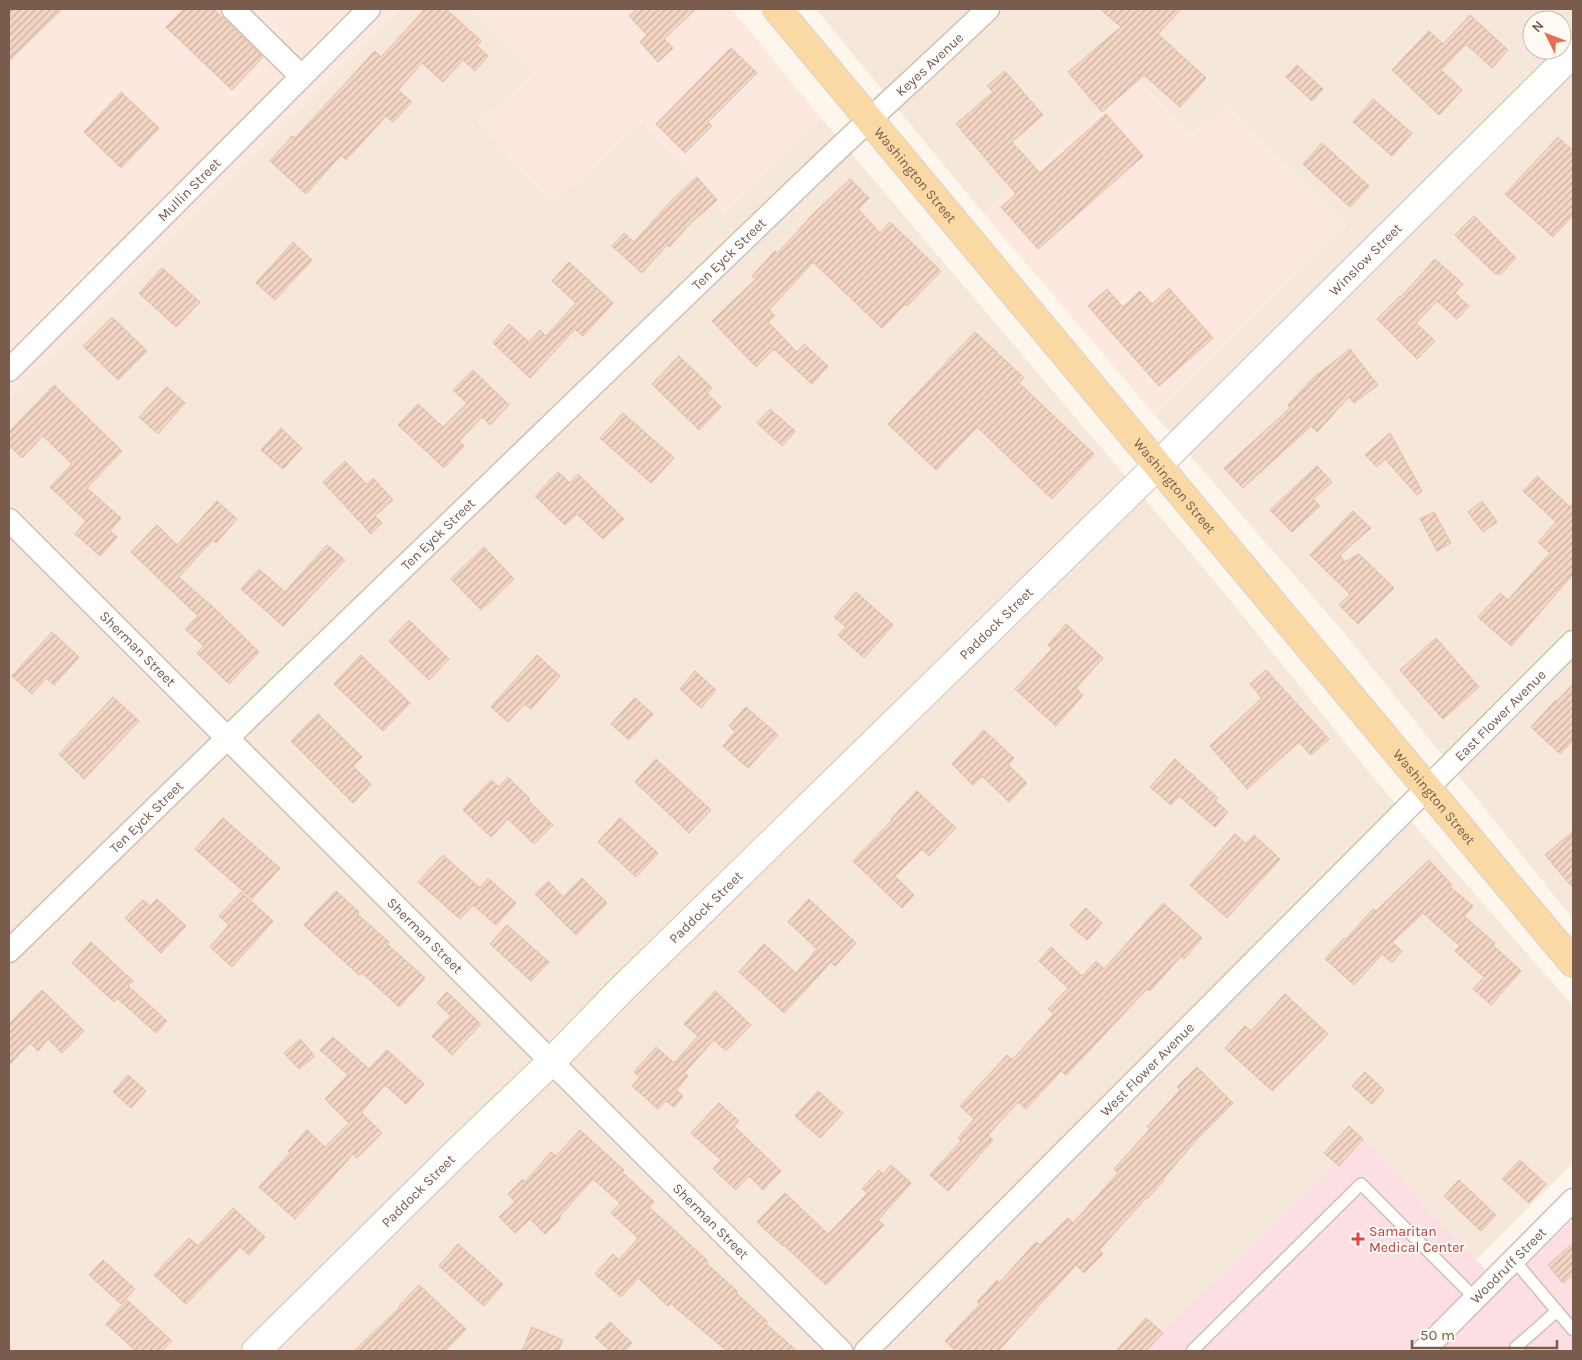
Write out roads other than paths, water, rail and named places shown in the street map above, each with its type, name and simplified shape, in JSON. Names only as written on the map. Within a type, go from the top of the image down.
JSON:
[{"type":"main road","name":"Washington Street","points":[[777,9],[1573,963]]},
{"type":"main road","name":"Winslow Street","points":[[1158,465],[1573,53]]},
{"type":"main road","name":"Paddock Street","points":[[256,1351],[551,1062],[622,989],[1158,465]]},
{"type":"street","points":[[234,9],[301,76]]},
{"type":"street","name":"Mullin Street","points":[[9,370],[369,9]]},
{"type":"street","name":"Keyes Avenue","points":[[869,119],[924,71],[988,9]]},
{"type":"street","name":"Ten Eyck Street","points":[[9,951],[226,738],[869,119]]},
{"type":"street","name":"Sherman Street","points":[[9,520],[841,1351]]},
{"type":"street","name":"East Flower Avenue","points":[[1427,789],[1573,642]]},
{"type":"street","name":"West Flower Avenue","points":[[866,1351],[1427,789]]},
{"type":"street","name":"Woodruff Street","points":[[1423,1351],[1573,1200]]},
{"type":"lane","points":[[1192,1351],[1360,1184],[1475,1298]]},
{"type":"lane","points":[[1513,1260],[1573,1330]]},
{"type":"lane","points":[[1519,1351],[1516,1347],[1557,1311]]},
{"type":"place","name":"Samaritan Medical Center","points":[[1358,1239]]}]
